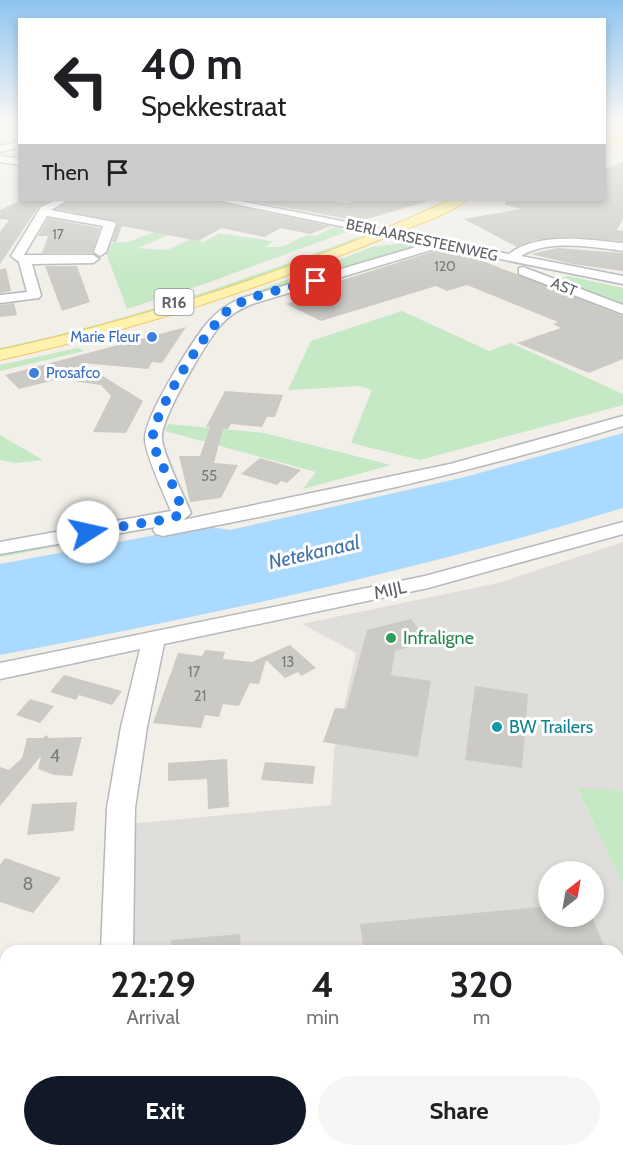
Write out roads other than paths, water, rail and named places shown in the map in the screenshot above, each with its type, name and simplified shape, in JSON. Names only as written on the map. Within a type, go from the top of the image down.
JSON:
[{"type":"main road","points":[[381,231],[446,201]]},
{"type":"main road","points":[[381,231],[456,201]]},
{"type":"main road","name":"R16","points":[[0,346],[84,328],[177,302],[381,231]]},
{"type":"main road","name":"R16","points":[[0,355],[90,335],[189,307],[381,231]]},
{"type":"street","points":[[0,299],[34,295],[21,258],[44,212],[61,201]]},
{"type":"street","name":"BERLAARSESTEENWEG","points":[[230,201],[286,207],[381,231],[623,280]]},
{"type":"street","points":[[0,256],[21,258],[96,255],[110,224],[44,212]]},
{"type":"street","points":[[183,516],[153,439],[167,399],[220,317],[246,301],[443,243]]},
{"type":"street","points":[[511,258],[522,249],[554,245],[593,244],[623,247]]},
{"type":"street","name":"AST","points":[[511,258],[511,265],[515,268],[623,310]]},
{"type":"street","points":[[0,559],[183,516],[408,479],[556,441],[623,421]]},
{"type":"street","points":[[0,548],[174,518],[181,513],[183,516]]},
{"type":"street","name":"MIJL","points":[[0,671],[428,582],[623,528]]},
{"type":"street","points":[[117,945],[121,808],[134,727],[153,641]]},
{"type":"water","name":"Netekanaal","points":[[623,433],[623,508],[469,552],[313,590],[0,655],[0,564],[204,526],[230,530],[465,477]]},
{"type":"place","name":"Marie Fleur","points":[[152,337]]},
{"type":"place","name":"Prosafco","points":[[34,373]]},
{"type":"place","name":"Infraligne","points":[[391,638]]},
{"type":"place","name":"BW Trailers","points":[[497,727]]}]
